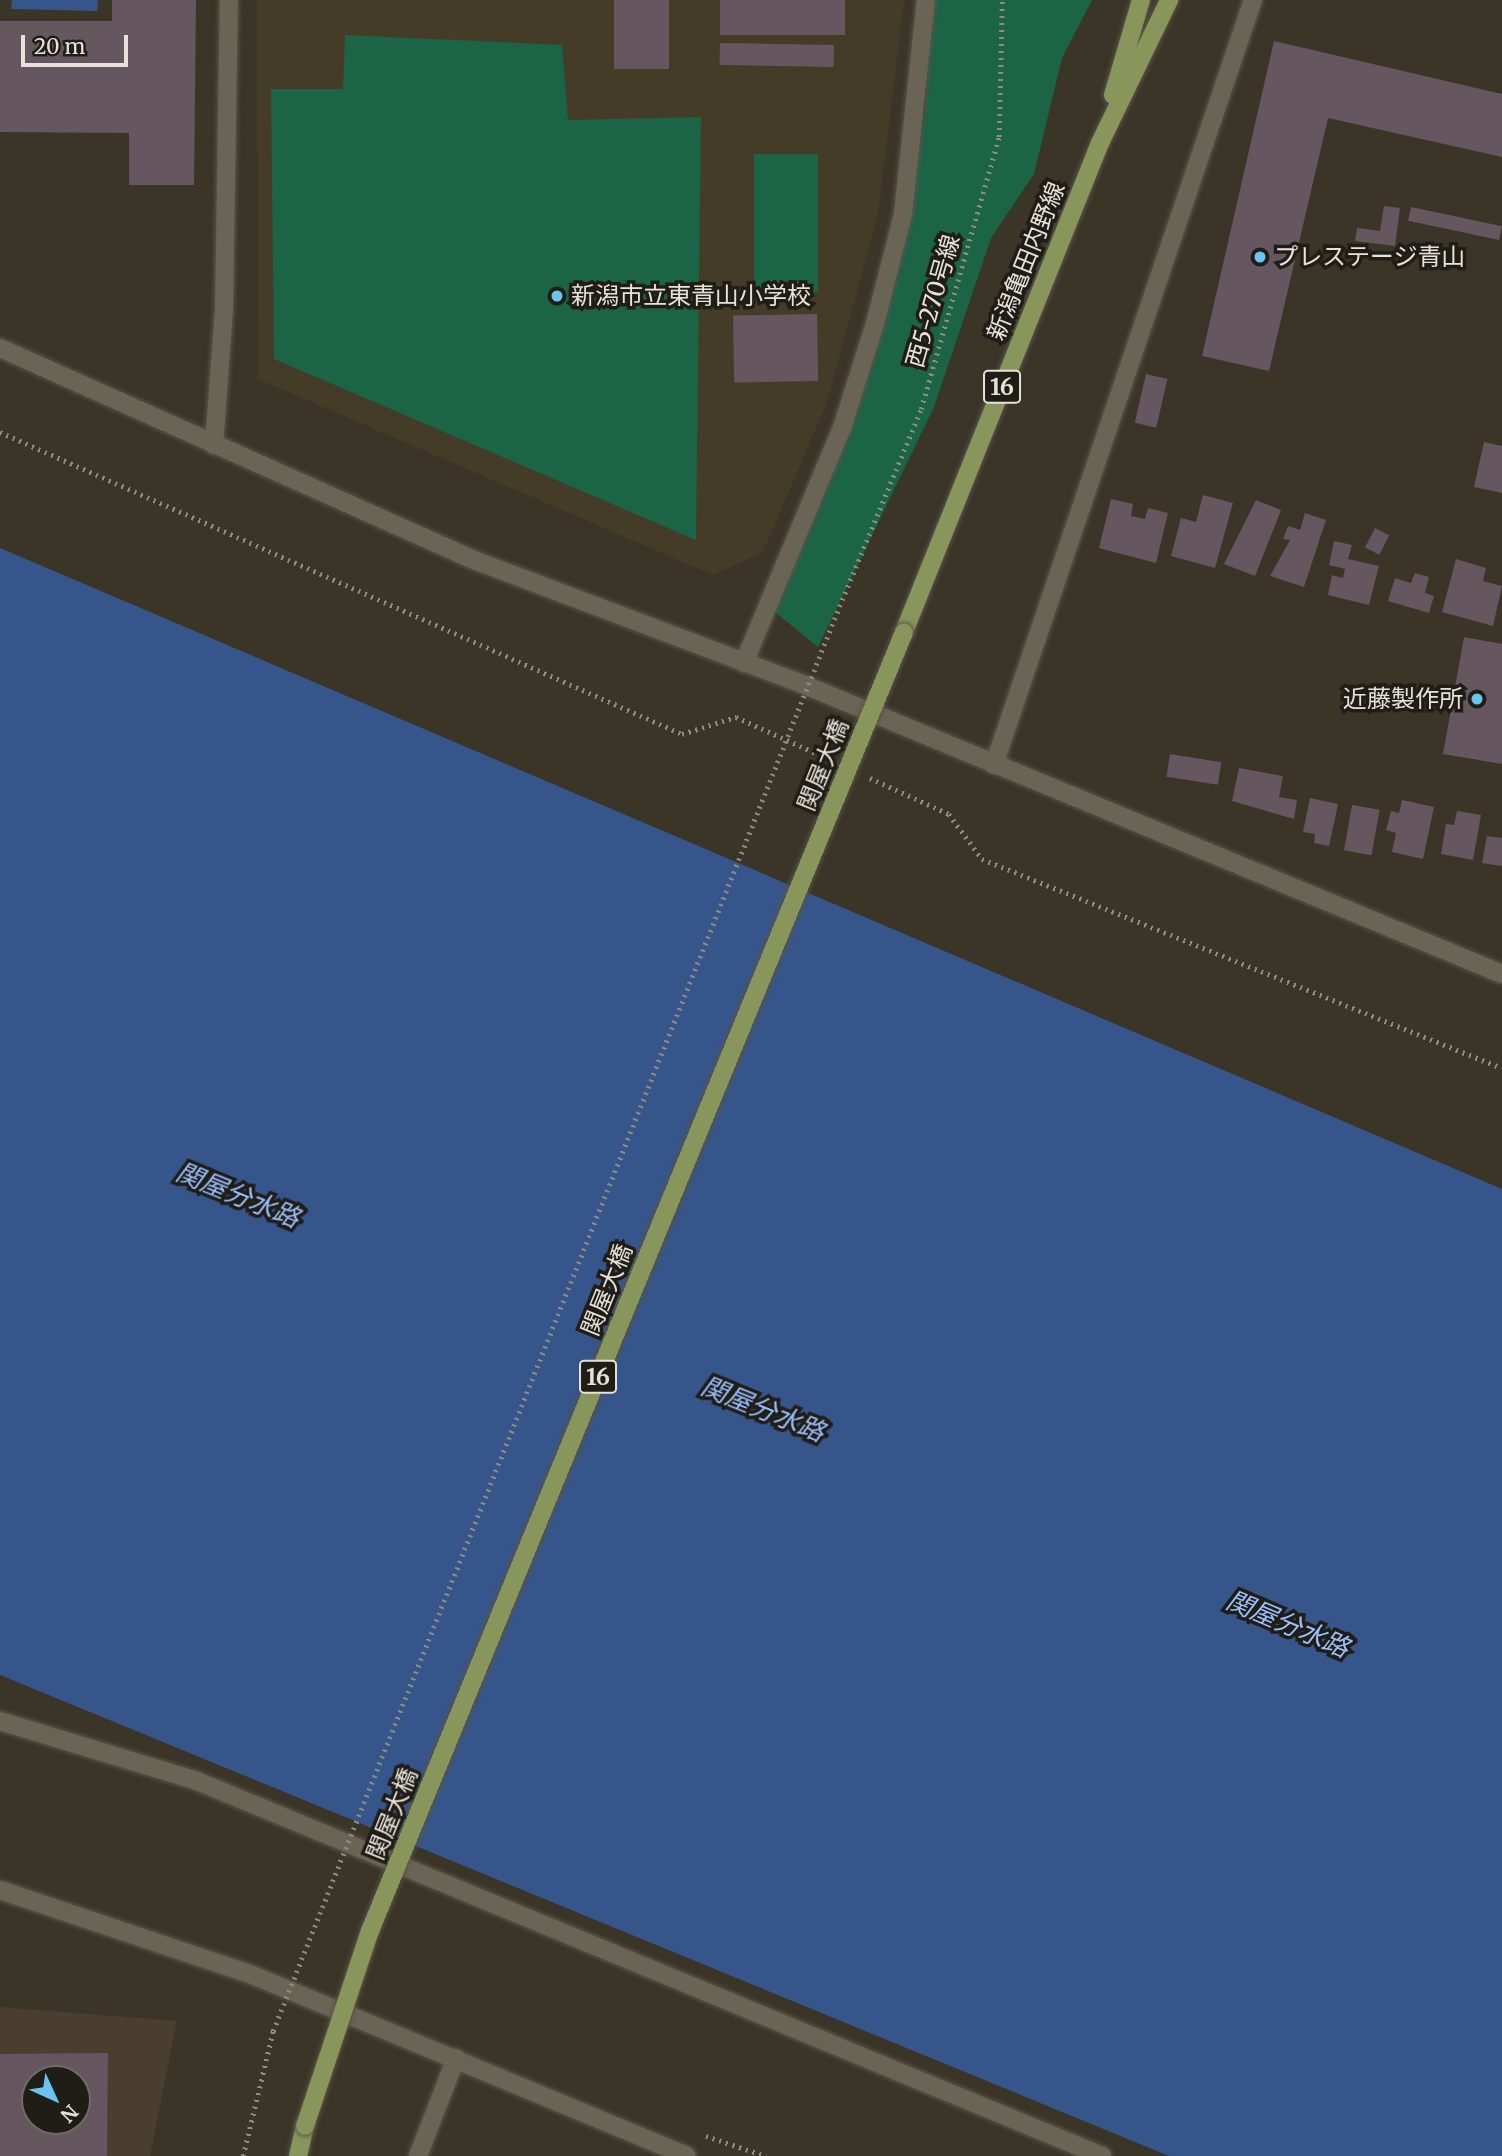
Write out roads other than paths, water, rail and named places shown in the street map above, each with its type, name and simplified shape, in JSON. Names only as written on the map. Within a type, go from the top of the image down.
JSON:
[{"type":"main road","name":"新潟亀田内野線","points":[[1100,143],[1140,0]]},
{"type":"main road","name":"新潟亀田内野線","points":[[904,632],[1100,143],[1169,0]]},
{"type":"main road","name":"関屋大橋","points":[[298,2156],[305,2126],[370,1931],[904,632]]},
{"type":"street","points":[[214,444],[224,310],[229,0]]},
{"type":"street","points":[[744,663],[842,428],[876,320],[903,214],[926,0]]},
{"type":"street","points":[[995,765],[1254,0]]},
{"type":"street","points":[[0,348],[474,560],[744,663],[1502,974]]},
{"type":"street","points":[[0,1721],[197,1781],[1102,2156]]},
{"type":"street","points":[[0,1890],[250,1975],[456,2058],[687,2156]]},
{"type":"street","points":[[418,2156],[456,2058]]},
{"type":"water","points":[[12,0],[98,0],[97,11],[11,9]]},
{"type":"water","name":"関屋分水路","points":[[0,548],[1502,1189],[1502,2156],[1169,2156],[0,1675]]},
{"type":"place","name":"プレステージ青山","points":[[1260,257]]},
{"type":"place","name":"新潟市立東青山小学校","points":[[557,296]]},
{"type":"place","name":"近藤製作所","points":[[1477,699]]}]
